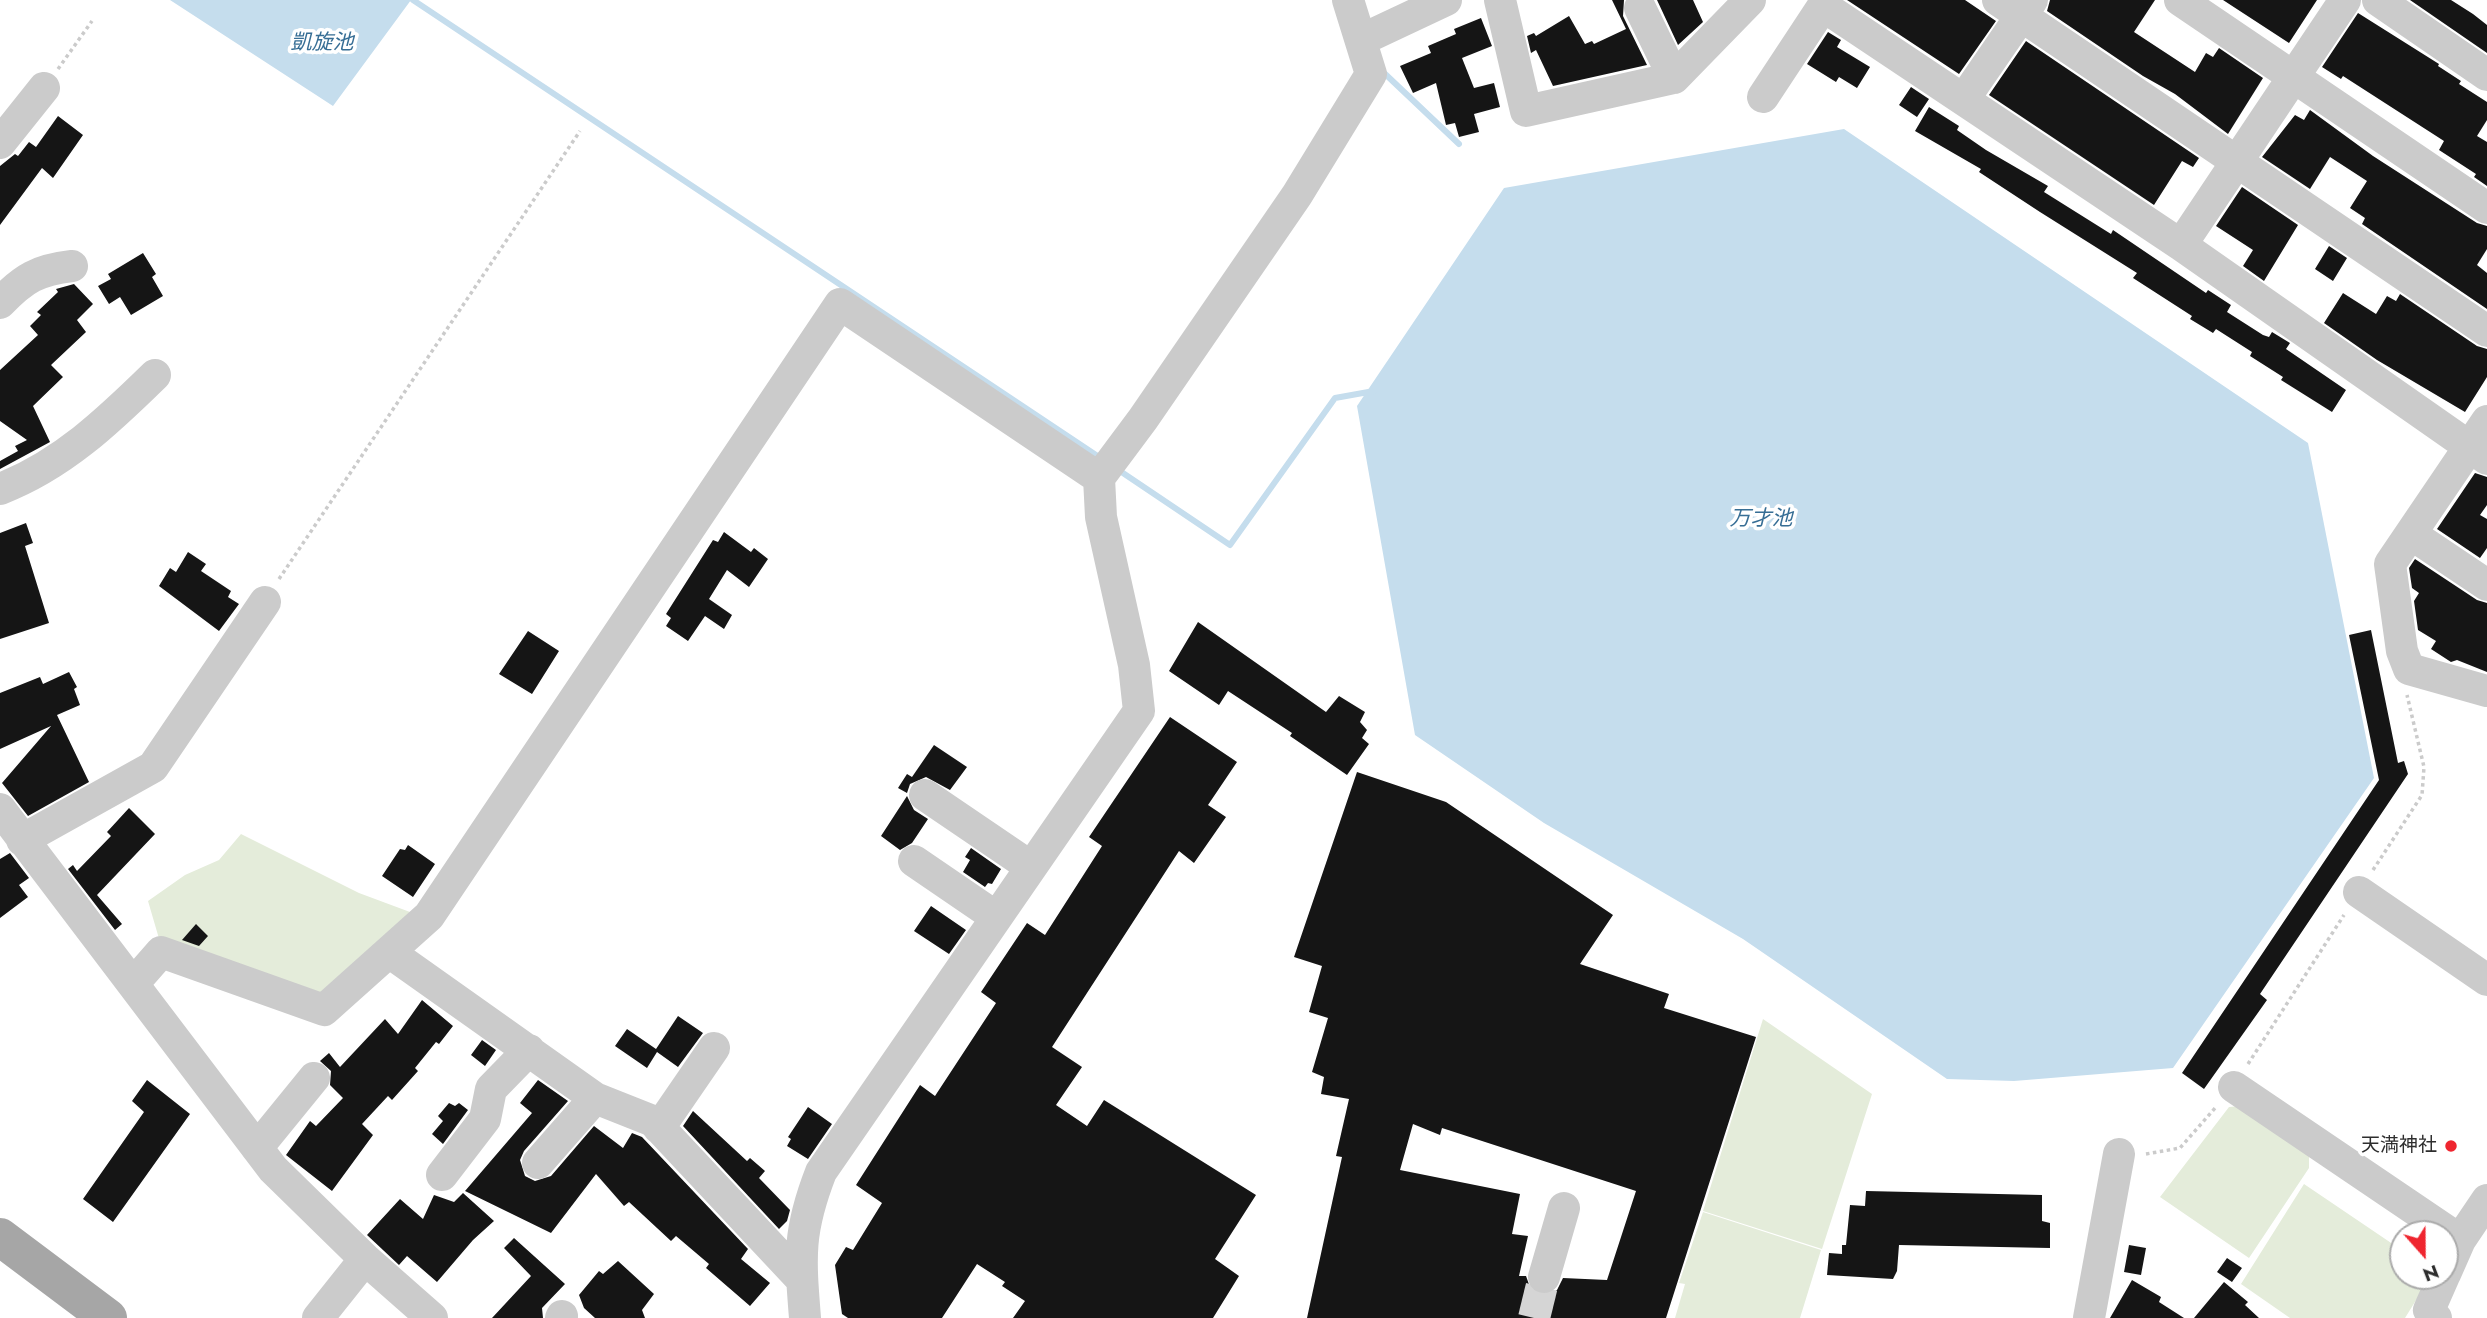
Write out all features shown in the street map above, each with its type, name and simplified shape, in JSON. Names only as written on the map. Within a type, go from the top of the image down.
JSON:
[{"type":"main road","points":[[0,1237],[108,1318]]},
{"type":"street","points":[[805,1318],[800,1252],[806,1209],[821,1172],[1139,711],[1134,665],[1101,517],[1099,478],[1297,194],[1371,74],[1348,0]]},
{"type":"street","points":[[1361,40],[1446,0]]},
{"type":"street","points":[[1500,0],[1526,111],[1674,78],[1750,0]]},
{"type":"street","points":[[2180,0],[2487,208]]},
{"type":"street","points":[[2181,245],[2345,0]]},
{"type":"street","points":[[2378,0],[2487,75]]},
{"type":"street","points":[[1763,97],[1825,3],[2181,245],[2479,453]]},
{"type":"street","points":[[1964,99],[2017,5],[2487,331]]},
{"type":"street","points":[[1640,8],[1674,78]]},
{"type":"street","points":[[0,143],[44,88]]},
{"type":"street","points":[[11,303],[18,285],[44,269],[72,266]]},
{"type":"street","points":[[133,984],[161,952],[324,1010],[429,916],[840,304],[1099,478]]},
{"type":"street","points":[[0,489],[66,454],[107,423],[155,375]]},
{"type":"street","points":[[2487,421],[2479,453],[2411,534],[2390,564],[2402,651],[2409,669],[2487,691]]},
{"type":"street","points":[[2411,534],[2487,585]]},
{"type":"street","points":[[22,840],[58,817],[122,786],[153,766],[265,602]]},
{"type":"street","points":[[925,795],[1031,867]]},
{"type":"street","points":[[0,809],[273,1169],[365,1259],[432,1318]]},
{"type":"street","points":[[914,861],[996,918]]},
{"type":"street","points":[[2358,892],[2487,980]]},
{"type":"street","points":[[389,952],[595,1098],[653,1121],[802,1280]]},
{"type":"street","points":[[659,1128],[715,1048]]},
{"type":"street","points":[[442,1175],[485,1119],[491,1089],[529,1050]]},
{"type":"street","points":[[257,1148],[314,1078]]},
{"type":"street","points":[[2234,1087],[2460,1240],[2487,1200]]},
{"type":"street","points":[[538,1163],[595,1098]]},
{"type":"street","points":[[2089,1318],[2119,1154]]},
{"type":"street","points":[[1544,1277],[1564,1208]]},
{"type":"street","points":[[318,1318],[365,1259]]},
{"type":"street","points":[[2436,1318],[2429,1310],[2438,1290]]},
{"type":"path","points":[[44,88],[92,21]]},
{"type":"path","points":[[265,602],[580,131]]},
{"type":"path","points":[[2119,1154],[2157,1155],[2180,1147],[2234,1087],[2422,794],[2426,780],[2407,693],[2409,669]]},
{"type":"green space","points":[[241,834],[359,893],[410,912],[410,927],[332,991],[301,994],[160,942],[148,901],[185,875],[219,860]]},
{"type":"green space","points":[[1763,1019],[1872,1094],[1822,1249],[1703,1211]]},
{"type":"green space","points":[[2241,1106],[2309,1151],[2309,1168],[2249,1258],[2160,1197],[2229,1107]]},
{"type":"green space","points":[[2304,1184],[2389,1242],[2389,1290],[2422,1290],[2405,1318],[2290,1318],[2241,1284]]},
{"type":"green space","points":[[1703,1212],[1821,1250],[1800,1318],[1675,1318],[1685,1284],[1679,1283]]},
{"type":"water","name":"凱旋池","points":[[170,0],[411,0],[333,106]]},
{"type":"water","name":"万才池","points":[[1844,129],[2308,443],[2374,778],[2173,1068],[2014,1081],[1947,1079],[1743,939],[1544,823],[1415,735],[1357,406],[1504,188]]},
{"type":"building","points":[[1612,0],[1624,0],[1623,16],[1647,65],[1553,86],[1536,50],[1531,53],[1527,36],[1534,33],[1536,36],[1569,16],[1585,44],[1592,41],[1594,44],[1626,29]]},
{"type":"building","points":[[1657,0],[1693,0],[1703,22],[1678,45]]},
{"type":"building","points":[[1847,0],[1965,0],[1996,21],[1959,74]]},
{"type":"building","points":[[2050,0],[2155,0],[2134,32],[2195,72],[2206,53],[2213,57],[2219,48],[2263,78],[2228,134],[2175,94],[2143,76],[2047,11]]},
{"type":"building","points":[[2223,0],[2317,0],[2289,43]]},
{"type":"building","points":[[2410,0],[2451,0],[2473,14],[2487,25],[2487,53]]},
{"type":"building","points":[[2358,13],[2439,64],[2438,66],[2461,81],[2459,84],[2487,102],[2487,120],[2477,136],[2487,142],[2487,186],[2474,177],[2476,174],[2439,150],[2444,141],[2343,76],[2341,79],[2322,67]]},
{"type":"building","points":[[1481,18],[1492,46],[1462,58],[1474,88],[1494,83],[1500,107],[1474,114],[1479,132],[1459,137],[1455,123],[1446,125],[1436,83],[1413,93],[1400,66],[1431,53],[1428,46],[1456,34],[1454,29]]},
{"type":"building","points":[[1828,32],[1841,40],[1837,47],[1870,67],[1857,88],[1839,77],[1836,82],[1807,64]]},
{"type":"building","points":[[2026,41],[2199,158],[2193,167],[2182,161],[2154,205],[1989,95]]},
{"type":"building","points":[[1911,87],[1929,99],[1917,117],[1899,105]]},
{"type":"building","points":[[1929,107],[1959,126],[1957,130],[1986,150],[2048,186],[2044,192],[2111,234],[2113,230],[2206,293],[2208,290],[2231,305],[2227,312],[2263,335],[2269,337],[2272,332],[2290,343],[2286,349],[2346,390],[2332,412],[2281,380],[2283,377],[2250,356],[2252,352],[2216,329],[2213,333],[2190,319],[2192,316],[2133,278],[2137,273],[1979,172],[1981,169],[1915,131]]},
{"type":"building","points":[[2310,110],[2373,156],[2477,223],[2487,226],[2487,249],[2477,265],[2487,273],[2487,309],[2362,224],[2365,218],[2350,208],[2367,181],[2330,157],[2310,189],[2262,157],[2295,115],[2304,120]]},
{"type":"building","points":[[58,116],[83,135],[53,178],[42,168],[0,225],[0,166],[15,154],[18,156],[29,142],[36,147]]},
{"type":"building","points":[[2242,187],[2298,225],[2264,281],[2243,266],[2253,250],[2216,226]]},
{"type":"building","points":[[2329,246],[2347,258],[2333,281],[2315,269]]},
{"type":"building","points":[[143,253],[156,274],[152,277],[163,296],[131,315],[120,297],[109,304],[98,286],[111,279],[108,274]]},
{"type":"building","points":[[74,284],[93,304],[77,320],[86,332],[51,365],[63,377],[33,406],[50,442],[0,469],[0,461],[18,451],[15,446],[27,440],[0,421],[0,370],[38,335],[30,326],[41,315],[37,312],[58,292],[56,289]]},
{"type":"building","points":[[2343,293],[2376,314],[2387,296],[2396,301],[2400,294],[2477,346],[2487,349],[2487,377],[2465,412],[2377,360],[2324,323]]},
{"type":"building","points":[[2475,473],[2487,477],[2487,505],[2480,515],[2487,519],[2487,548],[2480,558],[2437,529]]},
{"type":"building","points":[[26,523],[33,543],[25,546],[49,623],[0,639],[0,533]]},
{"type":"building","points":[[724,532],[751,552],[754,548],[768,559],[749,587],[727,570],[709,599],[732,615],[724,629],[705,616],[688,641],[666,626],[671,618],[666,614],[713,540],[718,542]]},
{"type":"building","points":[[188,552],[206,564],[201,571],[231,591],[228,597],[239,604],[219,631],[159,586],[170,568],[176,572]]},
{"type":"building","points":[[2415,559],[2477,600],[2487,603],[2487,672],[2457,660],[2451,662],[2431,649],[2436,641],[2418,630],[2414,601],[2419,593],[2412,588],[2409,568]]},
{"type":"building","points":[[1198,622],[1326,712],[1339,696],[1365,712],[1360,722],[1367,730],[1362,738],[1369,744],[1347,775],[1290,736],[1292,733],[1228,691],[1219,705],[1169,671]]},
{"type":"building","points":[[2371,630],[2398,763],[2404,761],[2408,774],[2260,994],[2267,1000],[2204,1089],[2182,1073],[2379,780],[2349,635]]},
{"type":"building","points":[[528,631],[559,651],[532,694],[499,674]]},
{"type":"building","points":[[69,672],[77,687],[74,689],[80,705],[57,715],[89,782],[28,816],[2,783],[51,726],[0,749],[0,693],[40,677],[43,684]]},
{"type":"building","points":[[1170,717],[1237,762],[1208,805],[1226,817],[1194,863],[1179,851],[1052,1047],[1082,1067],[1056,1105],[1087,1126],[1104,1100],[1256,1195],[1215,1259],[1239,1276],[1213,1318],[1013,1318],[1025,1301],[1002,1286],[1005,1282],[977,1264],[942,1318],[848,1318],[842,1314],[835,1265],[846,1247],[853,1250],[882,1203],[856,1185],[920,1085],[935,1096],[996,1003],[981,992],[1027,923],[1045,935],[1102,846],[1089,837]]},
{"type":"building","points":[[934,745],[967,767],[950,790],[926,777],[910,784],[907,793],[898,788],[907,774],[912,777]]},
{"type":"building","points":[[1357,772],[1446,802],[1613,915],[1580,964],[1669,994],[1664,1008],[1756,1037],[1666,1318],[1307,1318],[1342,1157],[1336,1156],[1349,1099],[1321,1094],[1324,1077],[1312,1072],[1328,1018],[1309,1012],[1322,966],[1294,957]],"holes":[[[1413,1124],[1440,1135],[1442,1128],[1636,1191],[1607,1280],[1563,1278],[1557,1290],[1549,1295],[1540,1295],[1531,1290],[1526,1276],[1519,1276],[1528,1236],[1512,1234],[1520,1194],[1400,1170]]]},
{"type":"building","points":[[907,796],[914,810],[928,819],[912,843],[900,850],[881,836]]},
{"type":"building","points":[[129,808],[155,834],[97,895],[122,924],[115,930],[68,869],[73,865],[77,871],[111,836],[107,832]]},
{"type":"building","points":[[408,845],[435,864],[413,897],[382,876],[400,849],[405,850]]},
{"type":"building","points":[[971,848],[1001,869],[992,884],[988,883],[985,887],[963,872],[970,860],[965,857]]},
{"type":"building","points":[[10,853],[29,878],[19,885],[28,897],[0,918],[0,859]]},
{"type":"building","points":[[931,906],[966,930],[949,954],[914,931]]},
{"type":"building","points":[[196,924],[208,936],[199,946],[182,940]]},
{"type":"building","points":[[422,1000],[453,1026],[439,1044],[436,1042],[415,1068],[418,1071],[392,1100],[388,1096],[362,1124],[373,1135],[332,1191],[286,1155],[310,1121],[316,1126],[343,1098],[330,1085],[331,1071],[320,1061],[329,1053],[340,1067],[385,1019],[398,1034]]},
{"type":"building","points":[[678,1016],[703,1033],[678,1067],[657,1052],[647,1068],[615,1046],[627,1029],[656,1049]]},
{"type":"building","points":[[482,1040],[496,1050],[485,1066],[471,1055]]},
{"type":"building","points":[[147,1080],[190,1114],[113,1222],[83,1199],[144,1112],[132,1101]]},
{"type":"building","points":[[538,1080],[568,1101],[524,1151],[520,1160],[525,1176],[535,1181],[551,1176],[594,1126],[623,1148],[632,1133],[642,1137],[748,1249],[741,1259],[770,1283],[750,1306],[706,1268],[709,1264],[676,1236],[671,1241],[629,1202],[624,1206],[596,1174],[551,1233],[465,1191],[532,1113],[520,1103]]},
{"type":"building","points":[[449,1103],[455,1106],[459,1103],[468,1110],[443,1144],[432,1134],[443,1121],[438,1116]]},
{"type":"building","points":[[808,1107],[832,1124],[808,1159],[787,1146],[791,1139],[788,1137]]},
{"type":"building","points":[[693,1111],[747,1161],[750,1158],[765,1171],[759,1178],[790,1210],[787,1221],[779,1229],[683,1126]]},
{"type":"building","points":[[1866,1191],[2042,1195],[2042,1221],[2050,1223],[2050,1248],[1899,1245],[1897,1271],[1893,1279],[1827,1275],[1829,1253],[1842,1254],[1842,1245],[1846,1245],[1850,1205],[1865,1206]]},
{"type":"building","points":[[463,1193],[494,1221],[473,1240],[437,1282],[407,1256],[399,1265],[367,1235],[400,1199],[423,1219],[434,1195],[454,1202]]},
{"type":"building","points":[[514,1238],[565,1284],[542,1308],[543,1318],[492,1318],[531,1276],[504,1248]]},
{"type":"building","points":[[2129,1245],[2146,1248],[2141,1275],[2124,1272]]},
{"type":"building","points":[[2227,1258],[2242,1268],[2232,1282],[2217,1272]]},
{"type":"building","points":[[618,1261],[654,1294],[642,1310],[645,1318],[595,1318],[584,1308],[579,1295],[599,1271],[603,1274]]},
{"type":"building","points":[[2132,1280],[2161,1297],[2159,1302],[2184,1318],[2110,1318]]},
{"type":"building","points":[[2224,1282],[2248,1302],[2245,1305],[2259,1318],[2194,1318]]},
{"type":"waterway","points":[[413,0],[1102,459]]},
{"type":"waterway","points":[[1382,71],[1459,144]]},
{"type":"waterway","points":[[1117,469],[1230,545],[1335,398],[1374,391]]},
{"type":"tunnel","points":[[1534,1318],[1544,1277]]},
{"type":"place","name":"天満神社","points":[[2451,1146]]}]
